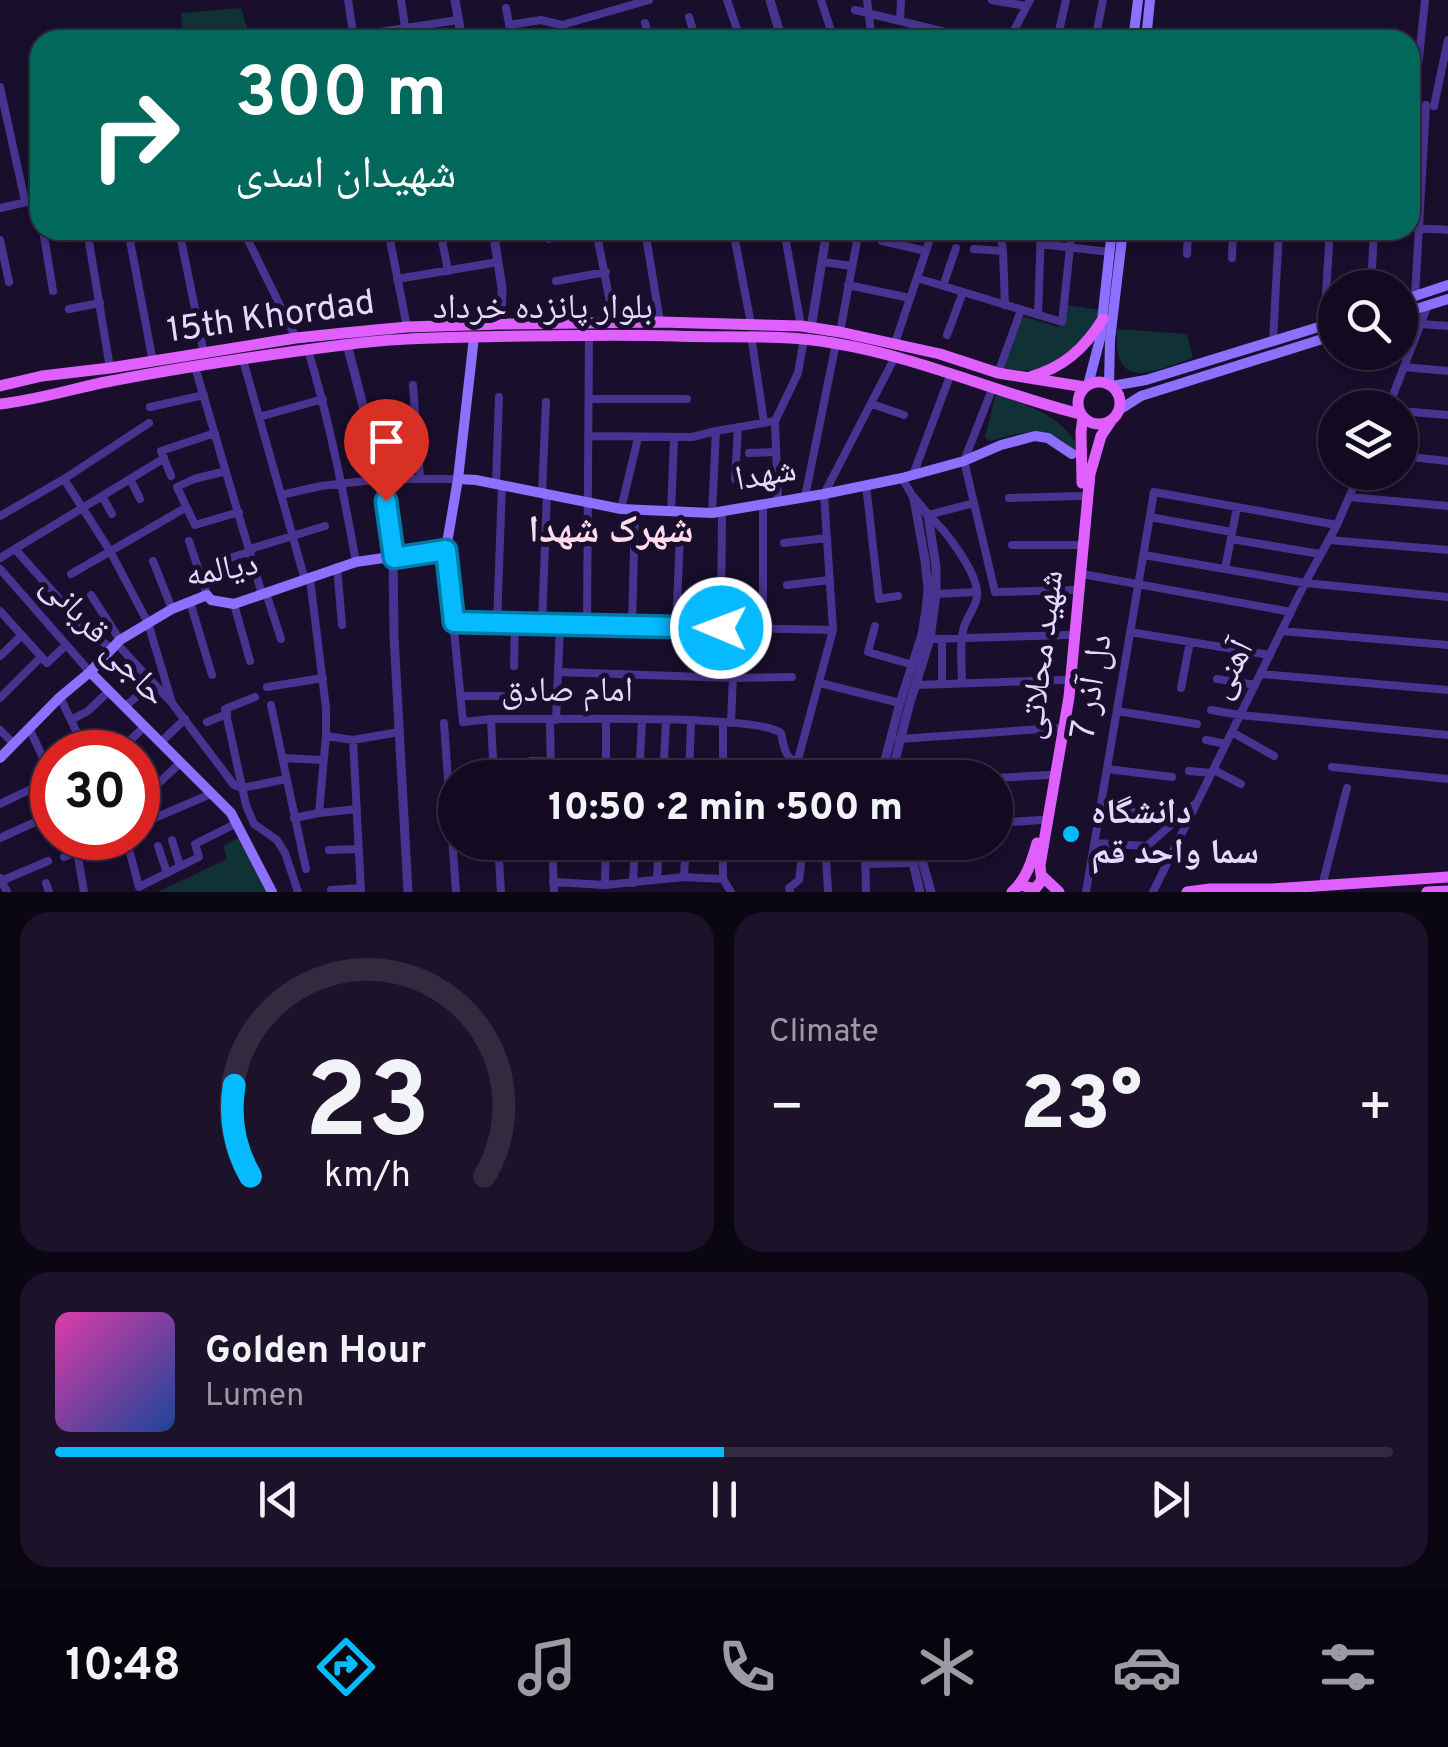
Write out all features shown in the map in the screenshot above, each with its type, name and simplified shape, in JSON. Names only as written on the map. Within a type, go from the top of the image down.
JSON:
[{"type":"main road","points":[[1134,30],[1138,0]]},
{"type":"main road","points":[[1147,30],[1150,0]]},
{"type":"main road","points":[[1111,240],[1097,354],[1078,400],[1082,416],[1096,424],[1141,396],[1318,340]]},
{"type":"main road","points":[[1110,386],[1122,240]]},
{"type":"main road","points":[[1418,295],[1447,284]]},
{"type":"main road","points":[[1418,308],[1448,299]]},
{"type":"main road","points":[[1025,378],[1048,372],[1072,358],[1103,319]]},
{"type":"main road","name":"15th Khordad","points":[[0,386],[60,373],[296,338],[407,327],[660,322],[751,329]]},
{"type":"main road","points":[[1110,386],[1136,382],[1318,327]]},
{"type":"main road","name":"بلوار پانزده خرداد","points":[[0,404],[108,382],[346,344],[408,338],[589,334],[706,337],[751,329],[805,331],[895,350],[1082,416]]},
{"type":"main road","points":[[446,550],[474,337]]},
{"type":"main road","points":[[895,350],[1025,378],[1086,386],[1098,382],[1118,394],[1115,415]]},
{"type":"main road","points":[[1097,354],[1110,354]]},
{"type":"main road","points":[[60,373],[53,382],[54,388],[64,392]]},
{"type":"main road","points":[[1020,396],[1028,386],[1025,378]]},
{"type":"main road","points":[[22,380],[33,386],[34,394],[28,401]]},
{"type":"main road","points":[[1136,382],[1136,392],[1141,396]]},
{"type":"main road","name":"شهید محلاتی","points":[[1041,875],[1042,848],[1069,697],[1090,474],[1100,436],[1115,415]]},
{"type":"main road","name":"شهید محلاتی","points":[[1012,892],[1022,881],[1036,847],[1064,680],[1083,480],[1077,453],[1082,416]]},
{"type":"main road","name":"شهدا","points":[[458,479],[621,509],[717,512],[907,477],[1036,436],[1077,453]]},
{"type":"main road","name":"دیالمه","points":[[0,758],[116,644],[172,609],[207,596],[234,604],[356,562],[446,550]]},
{"type":"main road","name":"حاجی قربانی","points":[[90,672],[147,730]]},
{"type":"main road","name":"حاجی قربانی","points":[[160,743],[234,818],[272,892]]},
{"type":"main road","points":[[1022,881],[1024,886],[1035,888],[1041,875]]},
{"type":"main road","points":[[1041,875],[1060,892]]},
{"type":"main road","points":[[1187,892],[1448,878]]},
{"type":"main road","points":[[1429,892],[1448,891]]},
{"type":"street","points":[[348,0],[353,30]]},
{"type":"street","points":[[401,0],[405,28]]},
{"type":"street","points":[[455,0],[460,30]]},
{"type":"street","points":[[509,25],[541,20],[562,24],[649,0]]},
{"type":"street","points":[[726,0],[738,30]]},
{"type":"street","points":[[770,0],[779,30]]},
{"type":"street","points":[[822,0],[831,30]]},
{"type":"street","points":[[867,0],[870,30]]},
{"type":"street","points":[[900,21],[901,0]]},
{"type":"street","points":[[992,0],[1028,3],[1014,30]]},
{"type":"street","points":[[1059,30],[1066,0]]},
{"type":"street","points":[[1098,30],[1103,0]]},
{"type":"street","points":[[1420,35],[1424,0]]},
{"type":"street","points":[[506,8],[510,30]]},
{"type":"street","points":[[854,10],[937,30]]},
{"type":"street","points":[[689,16],[693,30]]},
{"type":"street","points":[[395,30],[458,20]]},
{"type":"street","points":[[644,23],[646,30]]},
{"type":"street","points":[[1420,182],[1430,106],[1448,40]]},
{"type":"street","points":[[0,87],[25,201]]},
{"type":"street","points":[[1420,105],[1448,106]]},
{"type":"street","points":[[0,208],[30,200]]},
{"type":"street","points":[[1420,228],[1448,230]]},
{"type":"street","points":[[0,240],[9,282]]},
{"type":"street","points":[[45,240],[53,290]]},
{"type":"street","points":[[88,240],[110,368]]},
{"type":"street","points":[[130,240],[153,362]]},
{"type":"street","points":[[181,240],[204,353]]},
{"type":"street","points":[[248,240],[296,338]]},
{"type":"street","points":[[390,240],[407,327]]},
{"type":"street","points":[[442,240],[448,271]]},
{"type":"street","points":[[495,240],[502,288],[500,324]]},
{"type":"street","points":[[598,240],[614,322]]},
{"type":"street","points":[[648,240],[660,322]]},
{"type":"street","points":[[735,240],[764,422]]},
{"type":"street","points":[[786,240],[805,331]]},
{"type":"street","points":[[778,502],[776,421],[798,373],[826,240]]},
{"type":"street","points":[[805,497],[857,240]]},
{"type":"street","points":[[882,240],[926,251]]},
{"type":"street","points":[[797,760],[833,630],[824,494],[872,404],[895,350],[930,240]]},
{"type":"street","points":[[1001,240],[1004,305]]},
{"type":"street","points":[[1038,315],[1040,240]]},
{"type":"street","points":[[917,278],[1062,322],[1071,240]]},
{"type":"street","points":[[1187,254],[1188,240]]},
{"type":"street","points":[[1232,258],[1233,240]]},
{"type":"street","points":[[1274,341],[1279,240]]},
{"type":"street","points":[[1330,240],[1330,270]]},
{"type":"street","points":[[1372,270],[1373,240]]},
{"type":"street","points":[[1414,240],[1414,270]]},
{"type":"street","points":[[1040,244],[1110,252]]},
{"type":"street","points":[[943,286],[956,248]]},
{"type":"street","points":[[974,250],[1003,251]]},
{"type":"street","points":[[397,280],[498,262]]},
{"type":"street","points":[[823,262],[852,266]]},
{"type":"street","points":[[556,281],[606,272]]},
{"type":"street","points":[[848,285],[910,298]]},
{"type":"street","points":[[947,335],[963,292]]},
{"type":"street","points":[[69,309],[100,303]]},
{"type":"street","points":[[1418,332],[1428,305]]},
{"type":"street","points":[[998,373],[1020,310]]},
{"type":"street","points":[[1421,324],[1448,326]]},
{"type":"street","points":[[587,625],[589,334]]},
{"type":"street","points":[[346,344],[382,479],[394,558],[394,636],[408,892]]},
{"type":"street","points":[[308,350],[323,398],[356,562]]},
{"type":"street","points":[[242,360],[308,580],[323,678],[326,736],[319,812]]},
{"type":"street","points":[[196,367],[238,512],[281,639]]},
{"type":"street","points":[[1418,368],[1448,371]]},
{"type":"street","points":[[892,760],[930,638],[926,560],[907,477],[952,372]]},
{"type":"street","points":[[413,385],[420,479]]},
{"type":"street","points":[[993,386],[964,461],[995,592],[1073,590]]},
{"type":"street","points":[[150,407],[204,395]]},
{"type":"street","points":[[497,623],[499,397]]},
{"type":"street","points":[[259,417],[323,398]]},
{"type":"street","points":[[589,399],[687,399]]},
{"type":"street","points":[[542,624],[546,402]]},
{"type":"street","points":[[872,404],[904,415]]},
{"type":"street","points":[[1418,412],[1448,415]]},
{"type":"street","points":[[588,436],[692,437],[776,421]]},
{"type":"street","points":[[0,516],[149,424]]},
{"type":"street","points":[[735,479],[738,427]]},
{"type":"street","points":[[716,430],[721,628]]},
{"type":"street","points":[[171,476],[161,451],[215,433]]},
{"type":"street","points":[[621,509],[638,438]]},
{"type":"street","points":[[674,438],[676,628]]},
{"type":"street","points":[[749,452],[776,452]]},
{"type":"street","points":[[1418,458],[1448,460]]},
{"type":"street","points":[[0,558],[163,459]]},
{"type":"street","points":[[226,471],[177,487],[195,525],[238,512]]},
{"type":"street","points":[[64,479],[110,551],[148,623],[172,703]]},
{"type":"street","points":[[130,479],[140,499]]},
{"type":"street","points":[[281,496],[382,479],[458,479]]},
{"type":"street","points":[[866,486],[879,599],[898,596]]},
{"type":"street","name":"آهنی","points":[[1153,892],[1352,490]]},
{"type":"street","name":"دل آذر 7","points":[[1086,892],[1154,492],[1237,507]]},
{"type":"street","points":[[102,496],[112,514]]},
{"type":"street","points":[[1009,498],[1081,496]]},
{"type":"street","points":[[913,497],[944,528],[976,583],[976,599],[962,638],[962,683]]},
{"type":"street","points":[[1349,497],[1448,506]]},
{"type":"street","points":[[928,516],[974,503]]},
{"type":"street","points":[[763,504],[763,628]]},
{"type":"street","points":[[1225,569],[1237,507],[1337,525]]},
{"type":"street","points":[[71,574],[185,508]]},
{"type":"street","points":[[632,626],[635,510]]},
{"type":"street","points":[[891,760],[900,703],[936,594],[928,516]]},
{"type":"street","points":[[1150,517],[1320,554]]},
{"type":"street","points":[[221,561],[325,526]]},
{"type":"street","points":[[784,543],[827,538]]},
{"type":"street","points":[[1330,540],[1448,550]]},
{"type":"street","points":[[189,541],[207,596]]},
{"type":"street","points":[[1012,546],[1077,545]]},
{"type":"street","points":[[14,549],[86,629],[116,644]]},
{"type":"street","points":[[446,550],[461,696],[502,696]]},
{"type":"street","points":[[1144,555],[1305,583],[1448,597]]},
{"type":"street","points":[[153,562],[172,609]]},
{"type":"street","points":[[337,567],[342,625]]},
{"type":"street","name":"حاجی قربانی","points":[[0,569],[90,672]]},
{"type":"street","points":[[1082,574],[1291,612]]},
{"type":"street","points":[[787,585],[830,580]]},
{"type":"street","points":[[936,594],[977,592]]},
{"type":"street","points":[[91,595],[116,644],[192,727],[234,786],[242,788],[286,779]]},
{"type":"street","points":[[190,602],[212,675]]},
{"type":"street","points":[[234,604],[250,661]]},
{"type":"street","points":[[0,611],[44,660]]},
{"type":"street","points":[[454,622],[833,630]]},
{"type":"street","points":[[514,666],[515,624]]},
{"type":"street","points":[[551,760],[560,625]]},
{"type":"street","points":[[875,626],[868,652],[912,665]]},
{"type":"street","points":[[724,760],[734,628]]},
{"type":"street","points":[[1282,631],[1448,645]]},
{"type":"street","points":[[1130,632],[1270,654]]},
{"type":"street","points":[[930,638],[1069,635]]},
{"type":"street","points":[[0,656],[22,636]]},
{"type":"street","points":[[942,640],[942,684]]},
{"type":"street","points":[[1182,688],[1190,642]]},
{"type":"street","points":[[0,698],[66,645]]},
{"type":"street","points":[[558,672],[792,677]]},
{"type":"street","points":[[1260,674],[1448,690]]},
{"type":"street","points":[[267,686],[323,678]]},
{"type":"street","points":[[1217,679],[1255,685]]},
{"type":"street","points":[[916,685],[1064,680]]},
{"type":"street","points":[[125,707],[152,682]]},
{"type":"street","points":[[820,683],[900,703]]},
{"type":"street","points":[[71,720],[88,711],[109,690]]},
{"type":"street","name":"امام صادق","points":[[461,696],[464,722],[692,720],[778,729],[793,760]]},
{"type":"street","points":[[60,697],[76,730]]},
{"type":"street","points":[[207,722],[255,697]]},
{"type":"street","points":[[271,705],[306,869]]},
{"type":"street","points":[[1211,710],[1448,735]]},
{"type":"street","points":[[1117,711],[1197,724]]},
{"type":"street","points":[[226,712],[246,805],[254,824],[277,840],[285,853],[298,892]]},
{"type":"street","points":[[160,743],[185,719]]},
{"type":"street","points":[[490,719],[493,760]]},
{"type":"street","points":[[606,720],[606,760]]},
{"type":"street","points":[[640,760],[642,720]]},
{"type":"street","points":[[664,760],[666,720]]},
{"type":"street","points":[[690,760],[692,720]]},
{"type":"street","points":[[444,724],[456,892]]},
{"type":"street","points":[[141,730],[144,727]]},
{"type":"street","points":[[899,739],[1056,728]]},
{"type":"street","points":[[0,730],[15,745]]},
{"type":"street","points":[[326,736],[353,740],[399,732]]},
{"type":"street","points":[[1232,732],[1274,756]]},
{"type":"street","points":[[331,890],[361,890],[353,740]]},
{"type":"street","points":[[1206,740],[1226,744]]},
{"type":"street","points":[[282,758],[322,760]]},
{"type":"street","points":[[160,782],[180,763]]},
{"type":"street","points":[[1332,767],[1448,779]]},
{"type":"street","points":[[1107,769],[1172,777]]},
{"type":"street","points":[[1189,771],[1213,772],[1240,784]]},
{"type":"street","points":[[1013,777],[1048,775]]},
{"type":"street","points":[[1322,886],[1347,788]]},
{"type":"street","points":[[0,804],[30,789]]},
{"type":"street","points":[[160,815],[211,794]]},
{"type":"street","points":[[1094,844],[1147,846],[1200,800]]},
{"type":"street","points":[[131,860],[137,886],[199,858],[195,844],[234,818],[246,805]]},
{"type":"street","points":[[1100,808],[1178,817]]},
{"type":"street","points":[[294,818],[357,809]]},
{"type":"street","points":[[1013,822],[1041,820]]},
{"type":"street","points":[[0,838],[30,827]]},
{"type":"street","points":[[172,840],[180,866]]},
{"type":"street","points":[[285,853],[300,843]]},
{"type":"street","points":[[328,850],[358,849]]},
{"type":"street","points":[[160,852],[167,873]]},
{"type":"street","points":[[6,892],[1,880],[48,860]]},
{"type":"street","points":[[82,860],[84,892]]},
{"type":"street","points":[[499,860],[500,892]]},
{"type":"street","points":[[552,860],[554,892]]},
{"type":"street","points":[[606,860],[606,885]]},
{"type":"street","points":[[633,883],[634,860]]},
{"type":"street","points":[[657,878],[658,860]]},
{"type":"street","points":[[684,877],[685,860]]},
{"type":"street","points":[[723,860],[723,879],[731,892]]},
{"type":"street","points":[[790,892],[789,888],[799,880],[801,860]]},
{"type":"street","points":[[826,860],[828,892]]},
{"type":"street","points":[[865,860],[866,892]]},
{"type":"street","points":[[912,860],[920,892]]},
{"type":"street","points":[[921,860],[931,892]]},
{"type":"street","points":[[865,864],[913,863]]},
{"type":"street","points":[[553,882],[606,885],[657,878],[723,879]]},
{"type":"green space","points":[[241,8],[248,30],[182,30],[181,13]]},
{"type":"green space","points":[[1067,305],[1100,310],[1075,348],[1036,370],[1003,367],[1022,318],[1058,327],[1065,322]]},
{"type":"green space","points":[[1117,329],[1187,334],[1193,358],[1150,372],[1129,370],[1117,349]]},
{"type":"green space","points":[[996,393],[1056,421],[1079,451],[1044,433],[990,441],[985,437]]},
{"type":"green space","points":[[238,838],[268,892],[158,892],[227,859],[223,846]]},
{"type":"place","name":"دانشگاه سما واحد قم","points":[[1071,834]]},
{"type":"district","name":"شهرک شهدا","points":[[611,532]]},
{"type":"route","points":[[386,501],[394,558],[446,550],[454,622],[721,628]]}]
